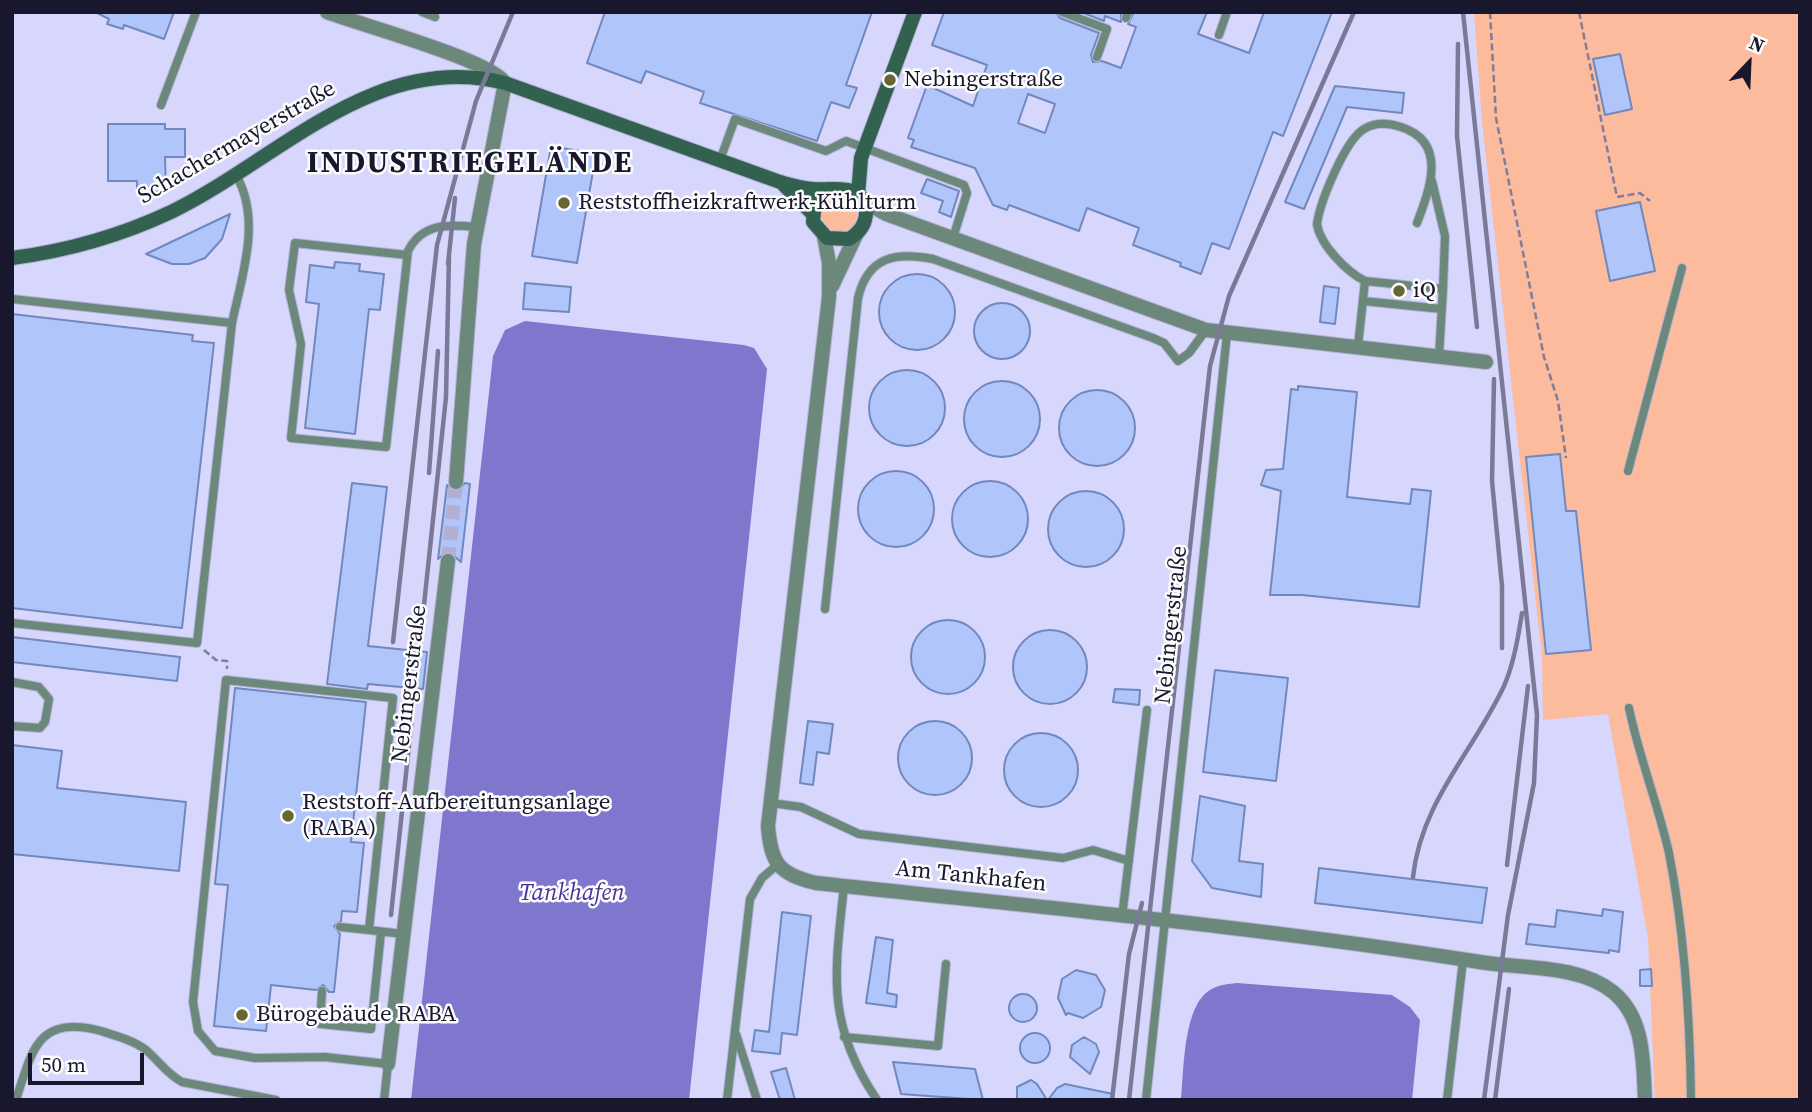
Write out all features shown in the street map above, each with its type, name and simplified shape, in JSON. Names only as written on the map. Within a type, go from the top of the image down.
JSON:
[{"type":"street","points":[[327,12],[472,61],[494,71],[505,83],[780,182],[833,188],[860,198],[887,214],[1206,330],[1486,362]]},
{"type":"street","points":[[887,214],[876,215],[841,240],[824,236],[816,228],[812,213],[816,199],[849,178],[863,153],[915,12]]},
{"type":"street","name":"Schachermayerstraße","points":[[12,258],[86,243],[171,211],[338,110],[375,92],[424,79],[485,78],[505,83]]},
{"type":"street","points":[[456,482],[477,227],[505,83]]},
{"type":"street","points":[[828,297],[866,214],[860,198],[863,153]]},
{"type":"street","points":[[780,182],[812,213]]},
{"type":"street","points":[[777,865],[770,846],[771,803],[828,297],[830,263],[824,236]]},
{"type":"street","name":"Nebingerstraße","points":[[388,1064],[448,561]]},
{"type":"street","name":"Am Tankhafen","points":[[777,865],[793,877],[844,886],[1421,951],[1464,960],[1577,975],[1612,991],[1629,1010],[1638,1031],[1645,1100]]},
{"type":"lane","points":[[161,105],[196,12]]},
{"type":"lane","points":[[422,12],[435,17]]},
{"type":"lane","points":[[1062,12],[1107,29],[1097,57]]},
{"type":"lane","points":[[1219,35],[1227,12]]},
{"type":"lane","points":[[720,160],[735,118],[826,151],[846,141],[863,153],[964,185],[967,193],[953,238]]},
{"type":"lane","points":[[1439,356],[1443,289],[1445,236],[1432,181],[1429,148],[1413,132],[1401,127],[1375,124],[1356,135],[1347,147],[1317,224],[1323,240],[1355,277],[1365,281],[1443,289]]},
{"type":"lane","points":[[12,623],[197,643],[232,323],[242,286],[249,222],[246,196],[236,174]]},
{"type":"lane","points":[[1417,223],[1432,181]]},
{"type":"lane","points":[[407,255],[295,243],[289,290],[301,344],[291,438],[386,447],[407,255],[416,239],[429,229],[452,225],[477,227]]},
{"type":"lane","points":[[825,609],[858,298],[861,286],[876,265],[892,256],[908,254],[933,259],[1153,338],[1164,343],[1178,361],[1189,353],[1206,330]]},
{"type":"lane","points":[[1628,471],[1682,268]]},
{"type":"lane","points":[[1358,346],[1365,281]]},
{"type":"lane","points":[[12,299],[232,323]]},
{"type":"lane","points":[[1363,301],[1442,309]]},
{"type":"lane","name":"Nebingerstraße","points":[[1146,1100],[1227,334]]},
{"type":"lane","points":[[369,930],[393,698],[226,680],[193,1002],[198,1031],[215,1051],[232,1056],[325,1057],[388,1064],[384,1100]]},
{"type":"lane","points":[[12,682],[39,687],[49,699],[45,722],[40,728],[12,726]]},
{"type":"lane","points":[[1629,708],[1668,852],[1681,929],[1688,999],[1691,1100]]},
{"type":"lane","points":[[1122,917],[1147,710]]},
{"type":"lane","points":[[771,803],[801,807],[859,834],[1063,858],[1093,850],[1129,861]]},
{"type":"lane","points":[[727,1100],[750,899],[762,877],[777,865]]},
{"type":"lane","points":[[844,886],[834,979],[837,1012],[844,1037],[877,1100]]},
{"type":"lane","points":[[340,927],[403,934]]},
{"type":"lane","points":[[322,991],[320,1024],[371,1029],[381,932]]},
{"type":"lane","points":[[1447,1100],[1464,960]]},
{"type":"lane","points":[[844,1037],[937,1046],[946,964]]},
{"type":"lane","points":[[16,1100],[27,1063],[38,1042],[58,1027],[74,1026],[134,1043],[146,1050],[169,1074],[182,1082],[276,1100]]},
{"type":"lane","points":[[735,1031],[757,1100]]},
{"type":"path","points":[[1490,12],[1496,118],[1544,357],[1558,401],[1566,458]]},
{"type":"path","points":[[1579,12],[1617,197],[1640,192],[1650,201]]},
{"type":"path","points":[[197,643],[216,660],[227,661],[226,680]]},
{"type":"shaded area","points":[[1474,12],[1800,12],[1800,1100],[1655,1100],[1648,938],[1608,714],[1543,720],[1542,657],[1482,122]]},
{"type":"shaded area","points":[[839,196],[852,201],[857,214],[852,227],[839,232],[826,227],[821,214],[826,201]]},
{"type":"water","name":"Tankhafen","points":[[525,321],[744,345],[754,348],[767,369],[689,1100],[411,1100],[493,356],[505,330]]},
{"type":"water","points":[[1237,983],[1392,995],[1410,1007],[1420,1020],[1412,1100],[1181,1100],[1186,1040],[1194,1010],[1210,990]]},
{"type":"building","points":[[95,12],[174,12],[164,39],[124,25],[123,29],[107,24],[109,19]]},
{"type":"building","points":[[605,12],[872,12],[846,85],[857,88],[849,108],[831,102],[817,141],[700,103],[704,92],[646,71],[641,83],[587,63]]},
{"type":"building","points":[[944,12],[1056,12],[1060,18],[1099,33],[1091,55],[1093,62],[1102,61],[1121,68],[1136,27],[1128,24],[1134,12],[1207,12],[1198,34],[1249,53],[1264,12],[1332,12],[1283,136],[1273,132],[1229,249],[1212,243],[1201,274],[1180,266],[1181,263],[1133,245],[1139,228],[1087,208],[1079,231],[1009,205],[1007,210],[993,205],[975,168],[911,147],[914,140],[908,138],[927,85],[973,106],[987,65],[932,45]],"holes":[[[1028,94],[1055,104],[1045,133],[1018,123]]]},
{"type":"building","points":[[1081,12],[1121,12],[1121,22],[1105,16],[1104,21]]},
{"type":"building","points":[[1620,54],[1632,109],[1605,115],[1593,59]]},
{"type":"building","points":[[1335,86],[1404,93],[1402,113],[1347,107],[1304,209],[1285,202]]},
{"type":"building","points":[[108,124],[165,124],[165,129],[185,129],[185,157],[165,157],[166,192],[137,192],[137,181],[108,181]]},
{"type":"building","name":"Reststoffheizkraftwerk-Kühlturm","points":[[551,146],[596,154],[577,263],[532,256]]},
{"type":"building","points":[[927,179],[959,191],[951,217],[939,212],[943,201],[921,193]]},
{"type":"building","points":[[1640,202],[1655,271],[1610,281],[1596,211]]},
{"type":"building","points":[[230,214],[222,239],[205,258],[189,264],[172,264],[146,254]]},
{"type":"building","points":[[335,262],[360,264],[359,271],[384,274],[380,310],[369,309],[355,434],[305,428],[319,304],[306,302],[310,265],[334,268]]},
{"type":"building","points":[[917,274],[931,277],[944,285],[952,298],[955,312],[952,326],[944,339],[931,347],[917,350],[903,347],[890,339],[882,326],[879,312],[882,298],[890,285],[903,277]]},
{"type":"building","points":[[525,283],[571,287],[569,312],[523,309]]},
{"type":"building","points":[[1324,286],[1339,288],[1335,324],[1320,322]]},
{"type":"building","points":[[1002,303],[1013,305],[1022,311],[1028,320],[1028,342],[1022,351],[1013,357],[1002,359],[991,357],[982,351],[976,342],[974,331],[976,320],[982,311],[991,305]]},
{"type":"building","points":[[12,314],[193,335],[192,341],[214,343],[182,628],[12,608]]},
{"type":"building","points":[[907,370],[921,373],[934,381],[942,394],[945,408],[942,422],[934,435],[921,443],[907,446],[893,443],[880,435],[872,422],[869,408],[872,394],[880,381],[893,373]]},
{"type":"building","points":[[1002,381],[1016,384],[1029,392],[1037,405],[1040,419],[1037,433],[1029,446],[1016,454],[1002,457],[988,454],[975,446],[967,433],[964,419],[967,405],[975,392],[988,384]]},
{"type":"building","points":[[1298,386],[1357,392],[1347,497],[1410,504],[1412,489],[1431,491],[1419,607],[1302,595],[1270,595],[1281,491],[1261,485],[1266,470],[1283,469],[1291,389],[1298,390]]},
{"type":"building","points":[[1097,390],[1111,393],[1124,401],[1132,414],[1135,428],[1132,442],[1124,455],[1111,463],[1097,466],[1083,463],[1070,455],[1062,442],[1059,428],[1062,414],[1070,401],[1083,393]]},
{"type":"building","points":[[1560,454],[1566,511],[1576,511],[1591,650],[1546,654],[1526,457]]},
{"type":"building","points":[[896,471],[910,474],[923,482],[931,495],[934,509],[931,523],[923,536],[910,544],[896,547],[882,544],[869,536],[861,523],[858,509],[861,495],[869,482],[882,474]]},
{"type":"building","points":[[990,481],[1004,484],[1017,492],[1025,505],[1028,519],[1025,533],[1017,546],[1004,554],[990,557],[976,554],[963,546],[955,533],[952,519],[955,505],[963,492],[976,484]]},
{"type":"building","points":[[352,483],[387,487],[368,646],[427,652],[423,689],[368,684],[367,689],[327,684]]},
{"type":"building","points":[[465,483],[470,484],[461,562],[448,551],[438,559],[447,485],[456,492]]},
{"type":"building","points":[[1086,491],[1100,494],[1113,502],[1121,515],[1124,529],[1121,543],[1113,556],[1100,564],[1086,567],[1072,564],[1059,556],[1051,543],[1048,529],[1051,515],[1059,502],[1072,494]]},
{"type":"building","points":[[941,620],[955,620],[969,626],[979,636],[985,657],[983,671],[969,688],[955,694],[941,694],[927,688],[917,678],[911,664],[911,650],[917,636],[927,626]]},
{"type":"building","points":[[1043,630],[1057,630],[1071,636],[1081,646],[1087,667],[1085,681],[1071,698],[1057,704],[1043,704],[1029,698],[1019,688],[1013,674],[1013,660],[1019,646],[1029,636]]},
{"type":"building","points":[[12,637],[180,657],[177,681],[12,662]]},
{"type":"building","points":[[1215,670],[1288,678],[1276,781],[1203,772]]},
{"type":"building","name":"Reststoff-Aufbereitungsanlage (RABA)","points":[[235,688],[366,702],[351,842],[364,843],[357,912],[342,911],[341,921],[334,926],[340,934],[334,992],[329,992],[323,985],[316,990],[271,985],[266,1031],[214,1026],[228,885],[215,884]]},
{"type":"building","points":[[1115,689],[1140,690],[1139,705],[1113,702]]},
{"type":"building","points":[[808,721],[833,724],[829,754],[817,752],[813,785],[800,783]]},
{"type":"building","points":[[928,721],[942,721],[956,727],[966,737],[972,758],[970,772],[956,789],[942,795],[928,795],[914,789],[904,779],[898,765],[898,751],[904,737],[914,727]]},
{"type":"building","points":[[1034,733],[1048,733],[1062,739],[1072,749],[1078,770],[1076,784],[1062,801],[1048,807],[1034,807],[1020,801],[1010,791],[1004,777],[1004,763],[1010,749],[1020,739]]},
{"type":"building","points":[[12,745],[62,751],[57,788],[186,802],[179,871],[12,854]]},
{"type":"building","points":[[1200,796],[1245,806],[1239,861],[1263,864],[1261,897],[1212,888],[1192,861]]},
{"type":"building","points":[[1319,868],[1487,888],[1482,923],[1315,903]]},
{"type":"building","points":[[1603,909],[1623,912],[1619,952],[1526,944],[1529,924],[1555,927],[1557,910],[1602,916]]},
{"type":"building","points":[[782,912],[811,916],[797,1035],[782,1033],[780,1054],[752,1051],[755,1030],[769,1032]]},
{"type":"building","points":[[876,937],[893,940],[887,993],[897,995],[896,1007],[866,1003]]},
{"type":"building","points":[[1651,969],[1652,986],[1640,986],[1640,970]]},
{"type":"building","points":[[1076,970],[1096,975],[1105,990],[1101,1007],[1083,1018],[1068,1013],[1066,1015],[1058,998],[1062,979]]},
{"type":"building","points":[[1023,994],[1033,998],[1037,1008],[1033,1018],[1023,1022],[1013,1018],[1009,1008],[1013,998]]},
{"type":"building","points":[[1035,1033],[1046,1037],[1050,1048],[1046,1059],[1035,1063],[1024,1059],[1020,1048],[1024,1037]]},
{"type":"building","points":[[1084,1037],[1096,1044],[1099,1052],[1090,1074],[1070,1057],[1072,1045]]},
{"type":"building","points":[[893,1062],[975,1069],[983,1100],[901,1094]]},
{"type":"building","points":[[786,1068],[795,1100],[780,1100],[771,1072]]},
{"type":"building","points":[[1031,1080],[1037,1084],[1047,1100],[1017,1100],[1017,1087]]},
{"type":"building","points":[[1065,1084],[1113,1094],[1112,1100],[1048,1100],[1057,1088]]},
{"type":"tunnel","points":[[448,561],[456,482]]},
{"type":"railway","points":[[393,642],[437,245],[476,101],[513,12]]},
{"type":"railway","points":[[1129,1100],[1210,366],[1229,296],[1354,12]]},
{"type":"railway","points":[[1463,12],[1537,715],[1534,783],[1508,915],[1484,1100]]},
{"type":"railway","points":[[1458,44],[1457,136],[1477,327]]},
{"type":"railway","points":[[448,264],[455,198]]},
{"type":"railway","points":[[419,652],[446,397],[449,255]]},
{"type":"railway","points":[[429,473],[438,351]]},
{"type":"railway","points":[[1494,379],[1492,481],[1502,586],[1502,648]]},
{"type":"railway","points":[[1413,877],[1418,850],[1437,801],[1504,686],[1513,659],[1522,613]]},
{"type":"railway","points":[[1507,865],[1528,686]]},
{"type":"railway","points":[[391,915],[415,689]]},
{"type":"railway","points":[[1112,1100],[1129,954],[1142,903]]},
{"type":"railway","points":[[1495,1100],[1509,989]]},
{"type":"place","name":"Nebingerstraße","points":[[890,80]]},
{"type":"place","name":"Reststoffheizkraftwerk-Kühlturm","points":[[564,203]]},
{"type":"place","name":"iQ","points":[[1399,291]]},
{"type":"place","name":"Reststoff-Aufbereitungsanlage (RABA)","points":[[288,816]]},
{"type":"place","name":"Bürogebäude RABA","points":[[242,1015]]},
{"type":"district","name":"INDUSTRIEGELÄNDE","points":[[470,164]]}]
